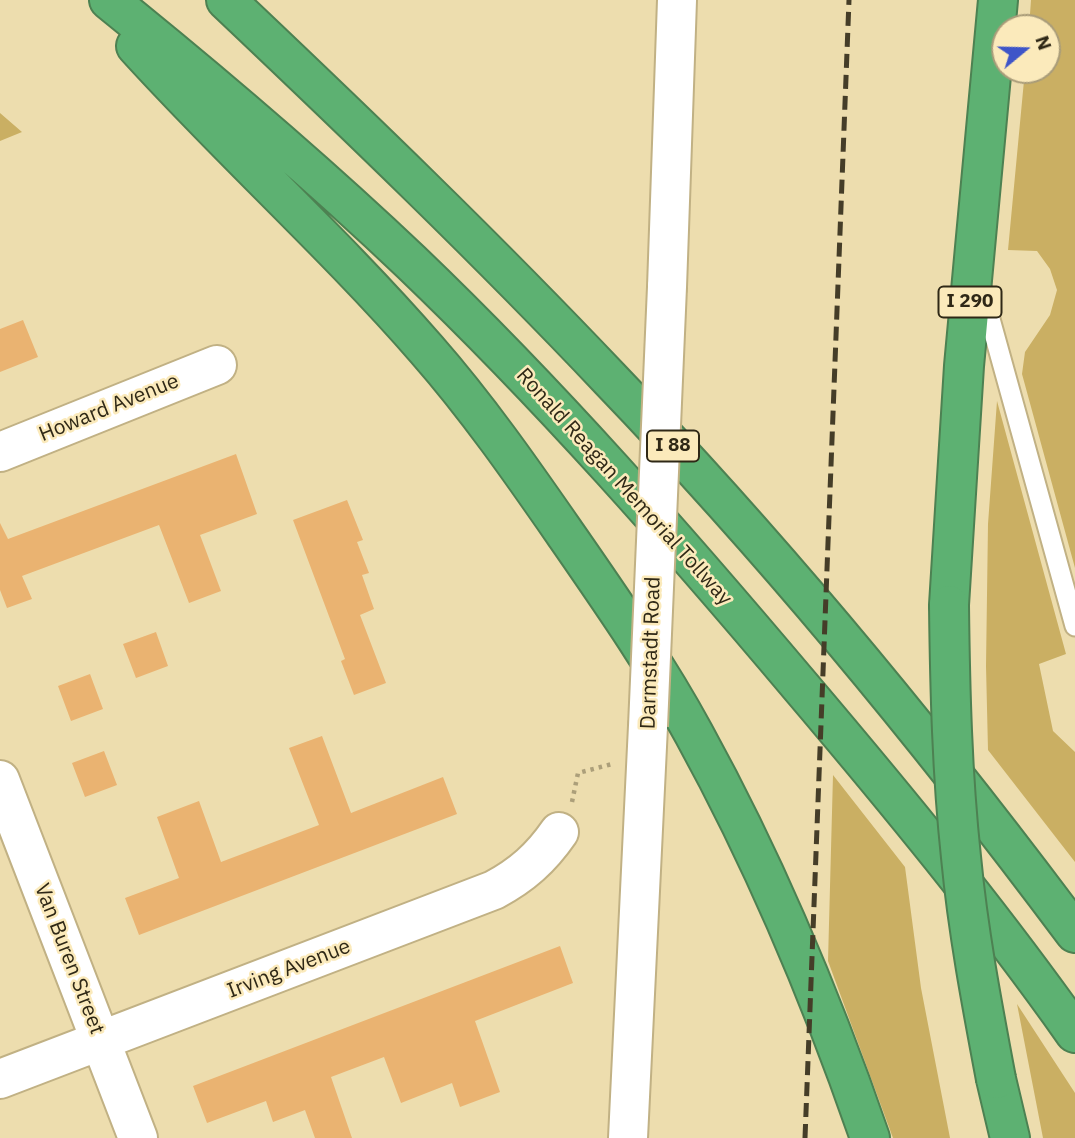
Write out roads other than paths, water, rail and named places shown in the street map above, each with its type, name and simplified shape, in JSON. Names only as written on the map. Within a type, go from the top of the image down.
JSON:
[{"type":"highway","points":[[95,0],[189,105],[335,248],[429,352],[488,426],[600,583],[693,732],[775,892],[841,1055],[870,1138]]},
{"type":"highway","name":"Ronald Reagan Memorial Tollway","points":[[109,0],[217,87],[411,262],[632,490],[967,887],[1075,1033]]},
{"type":"highway","name":"I 88","points":[[226,0],[493,257],[706,482],[885,689],[1075,933]]},
{"type":"highway","name":"I 290","points":[[998,0],[974,261],[949,606],[951,728],[961,858],[978,982],[1010,1138]]},
{"type":"highway","points":[[987,1138],[996,1079]]},
{"type":"street","name":"Darmstadt Road","points":[[628,1138],[667,287],[677,0]]},
{"type":"street","name":"Howard Avenue","points":[[0,452],[217,365]]},
{"type":"street","name":"Van Buren Street","points":[[0,780],[138,1138]]},
{"type":"street","name":"Irving Avenue","points":[[0,1080],[494,890],[521,875],[543,855],[559,832]]},
{"type":"lane","points":[[974,261],[1075,626]]},
{"type":"railway","points":[[805,1138],[849,0]]}]
